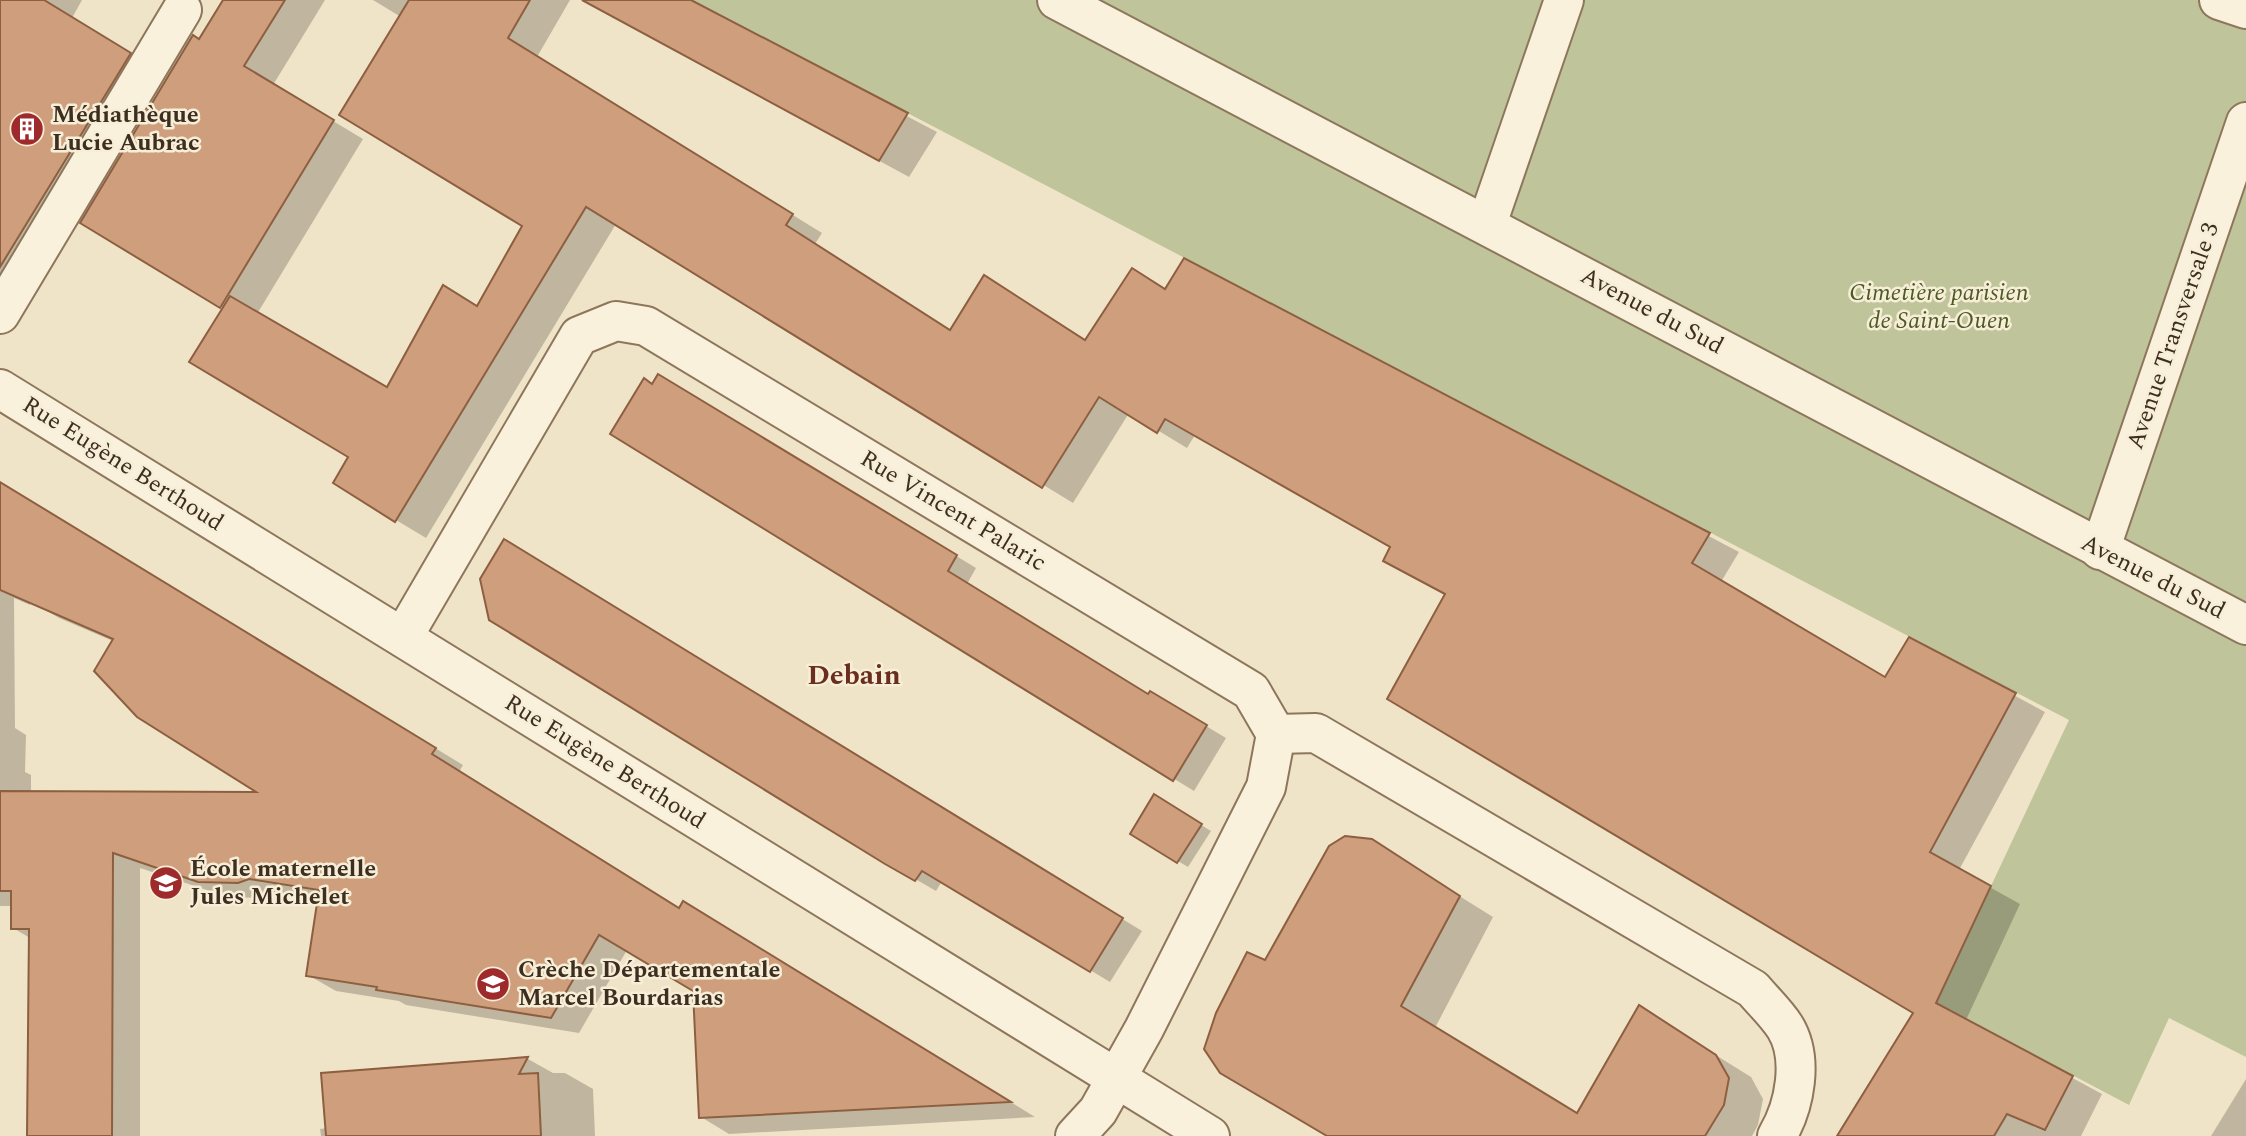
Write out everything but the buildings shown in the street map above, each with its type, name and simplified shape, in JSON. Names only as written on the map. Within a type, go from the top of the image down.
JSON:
[{"type":"street","name":"Avenue du Sud","points":[[1057,0],[1487,223],[2246,625]]},
{"type":"street","points":[[1487,223],[1564,0]]},
{"type":"street","points":[[2219,0],[2246,9]]},
{"type":"street","points":[[0,314],[182,10]]},
{"type":"street","name":"Avenue Transversale 3","points":[[2100,550],[2246,122]]},
{"type":"street","name":"Rue Vincent Palaric","points":[[403,637],[579,336],[615,321],[646,326],[1251,691],[1276,734]]},
{"type":"street","name":"Rue Eugène Berthoud","points":[[0,389],[1210,1136]]},
{"type":"street","points":[[1075,1136],[1098,1111],[1117,1078],[1266,787],[1276,734],[1316,733],[1753,989],[1786,1028],[1798,1077],[1777,1136]]},
{"type":"green space","name":"Cimetière parisien de Saint-Ouen","points":[[691,0],[2246,0],[2246,1057],[2169,1018],[2129,1105],[1936,1003],[2069,720]]},
{"type":"place","name":"Médiathèque Lucie Aubrac","points":[[27,129]]},
{"type":"place","name":"École maternelle Jules Michelet","points":[[166,883]]},
{"type":"place","name":"Crèche Départementale Marcel Bourdarias","points":[[493,984]]},
{"type":"district","name":"Debain","points":[[854,675]]}]
